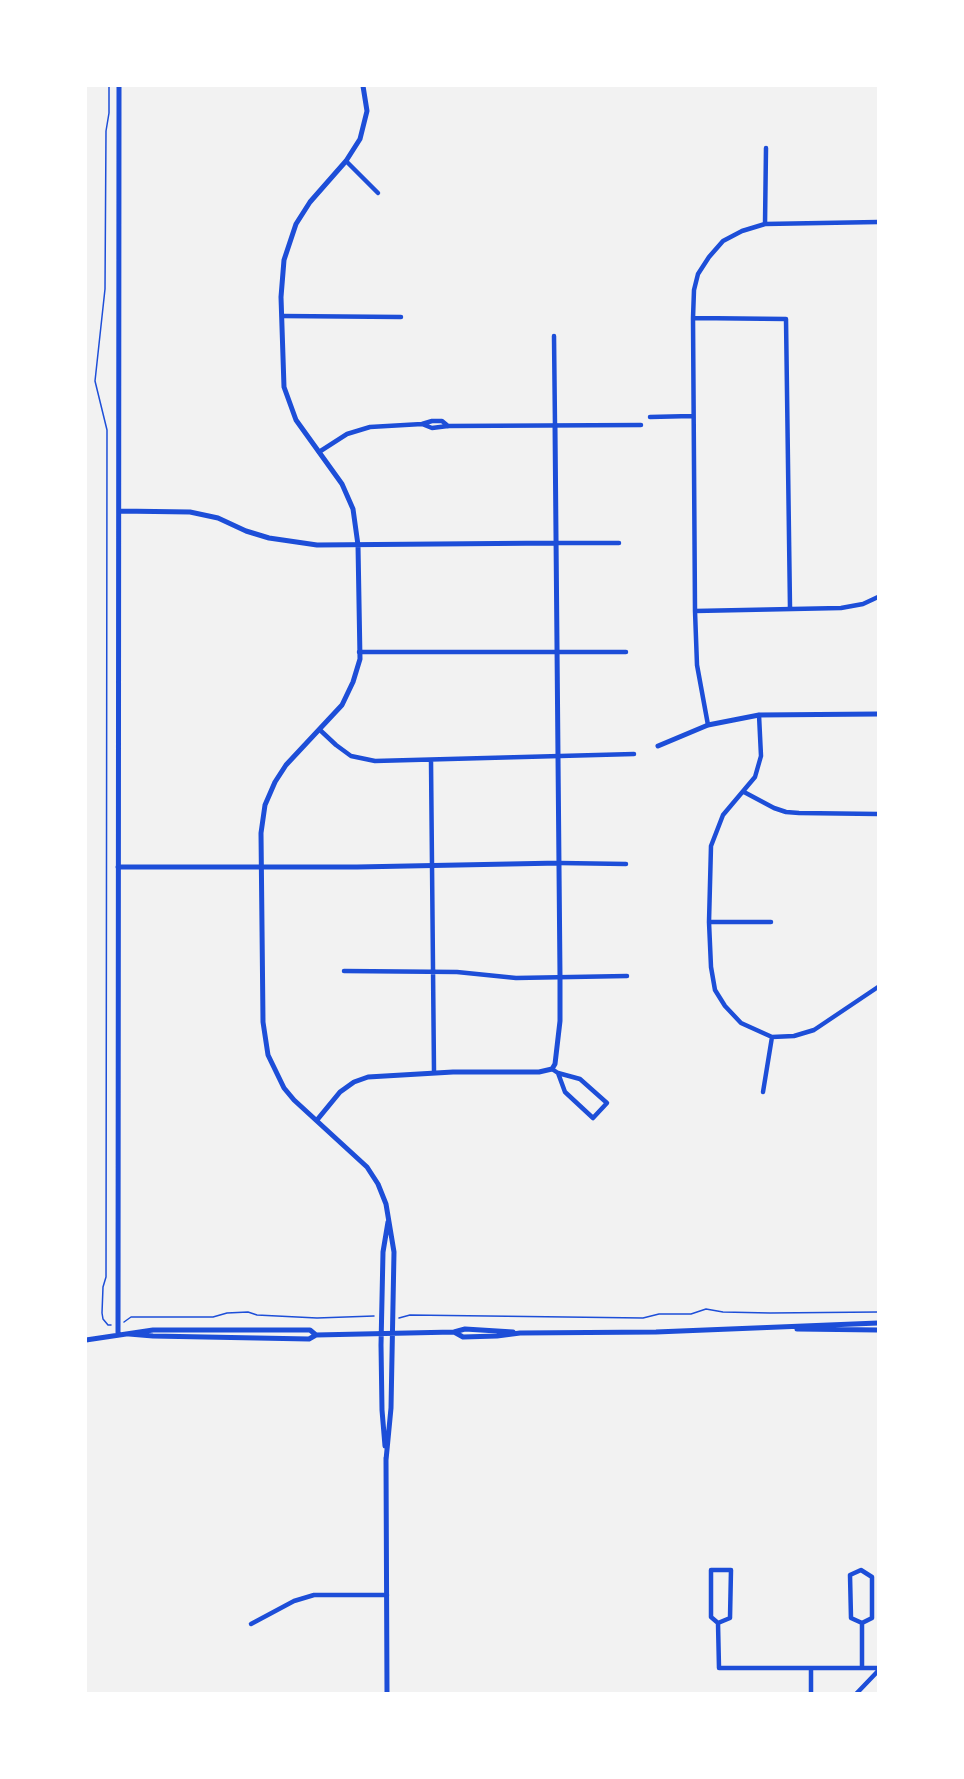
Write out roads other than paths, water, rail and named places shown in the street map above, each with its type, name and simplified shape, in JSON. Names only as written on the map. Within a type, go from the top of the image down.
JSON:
[{"type":"street","points":[[118,1334],[119,86]]},
{"type":"street","points":[[363,86],[367,111],[360,139],[346,161],[310,202],[296,224],[284,260],[282,369],[286,399],[296,420],[335,473],[348,496],[356,522],[360,660],[349,694],[320,730],[286,765],[274,782],[262,817],[263,1022],[265,1042],[272,1066],[284,1088],[367,1167],[383,1193],[389,1214],[393,1252],[391,1408],[386,1460]]},
{"type":"street","points":[[765,224],[766,147]]},
{"type":"street","points":[[346,161],[378,193]]},
{"type":"street","points":[[708,724],[698,665],[695,611],[692,417],[694,290],[698,273],[723,241],[742,231],[765,224],[879,222]]},
{"type":"street","points":[[282,316],[401,317]]},
{"type":"street","points":[[693,318],[786,319],[790,608]]},
{"type":"street","points":[[552,1069],[556,1057],[560,1021],[554,336]]},
{"type":"street","points":[[650,417],[692,417]]},
{"type":"street","points":[[319,452],[358,429],[377,426],[442,421],[448,426],[641,425]]},
{"type":"street","points":[[119,511],[190,512],[218,518],[246,531],[275,540],[317,545],[619,543]]},
{"type":"street","points":[[695,611],[841,608],[863,604],[879,597]]},
{"type":"street","points":[[359,652],[626,652]]},
{"type":"street","points":[[658,746],[708,724],[759,715],[879,714]]},
{"type":"street","points":[[759,715],[761,756],[754,777],[723,815],[711,846],[709,922],[711,968],[715,990],[725,1006],[741,1023],[772,1037],[794,1036],[814,1030],[879,987]]},
{"type":"street","points":[[320,730],[344,752],[358,759],[375,761],[634,754]]},
{"type":"street","points":[[431,760],[434,1072]]},
{"type":"street","points":[[744,792],[786,812],[879,814]]},
{"type":"street","points":[[118,867],[626,864]]},
{"type":"street","points":[[709,922],[771,922]]},
{"type":"street","points":[[344,971],[457,972],[516,978],[627,976]]},
{"type":"street","points":[[763,1092],[772,1037]]},
{"type":"street","points":[[317,1120],[340,1092],[361,1079],[382,1075],[434,1072],[539,1072],[552,1069]]},
{"type":"street","points":[[552,1069],[558,1074],[580,1079],[607,1103],[593,1118],[565,1092],[558,1074]]},
{"type":"street","points":[[387,1694],[386,1460],[382,1410],[382,1320],[383,1252],[389,1214]]},
{"type":"street","points":[[86,1340],[118,1334],[309,1339],[316,1335],[453,1332],[465,1329],[520,1333],[648,1332],[879,1323]]},
{"type":"street","points":[[787,1328],[879,1330]]},
{"type":"street","points":[[718,1623],[730,1618],[730,1570],[711,1570],[711,1617],[718,1623],[719,1668],[879,1670]]},
{"type":"street","points":[[861,1570],[872,1577],[872,1618],[862,1623],[850,1618],[850,1575],[861,1570]]},
{"type":"street","points":[[251,1624],[294,1601],[314,1596],[387,1595]]},
{"type":"street","points":[[862,1623],[862,1668]]},
{"type":"street","points":[[811,1668],[811,1694]]},
{"type":"street","points":[[856,1694],[879,1670]]}]
